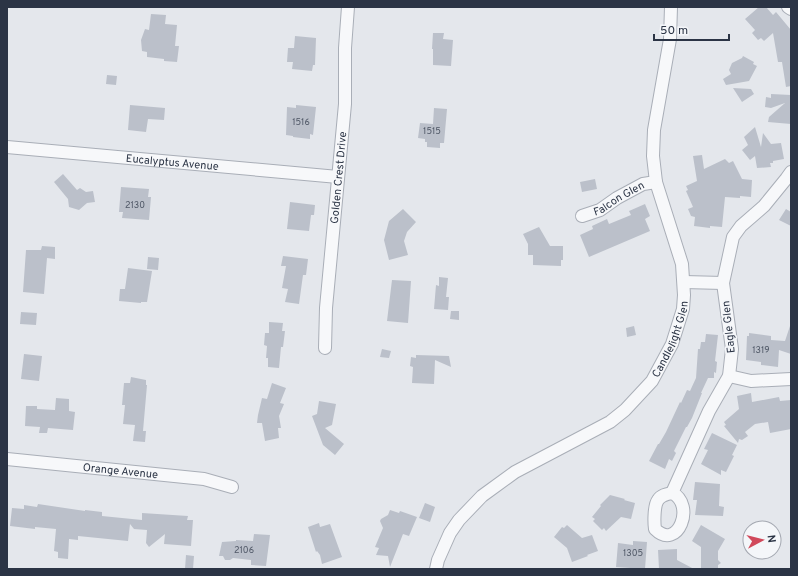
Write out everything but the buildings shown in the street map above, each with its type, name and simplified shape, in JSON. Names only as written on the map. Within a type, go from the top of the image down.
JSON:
[{"type":"street","name":"Golden Crest Drive","points":[[325,348],[326,308],[345,104],[345,48],[348,7]]},
{"type":"street","name":"Candlelight Glen","points":[[436,569],[438,560],[450,533],[458,520],[482,496],[515,472],[610,422],[625,410],[652,381],[672,344],[683,309],[684,282],[682,264],[656,182],[653,156],[654,130],[670,39],[671,7]]},
{"type":"street","name":"Eucalyptus Avenue","points":[[7,147],[338,177]]},
{"type":"street","name":"Eagle Glen","points":[[672,493],[709,411],[729,376],[732,349],[723,283],[733,237],[741,226],[764,206],[791,172]]},
{"type":"street","name":"Falcon Glen","points":[[582,216],[600,210],[617,198],[643,184],[656,182]]},
{"type":"street","points":[[684,282],[723,283]]},
{"type":"street","points":[[729,376],[751,381],[791,378]]},
{"type":"street","name":"Orange Avenue","points":[[7,459],[204,479],[232,487]]}]
